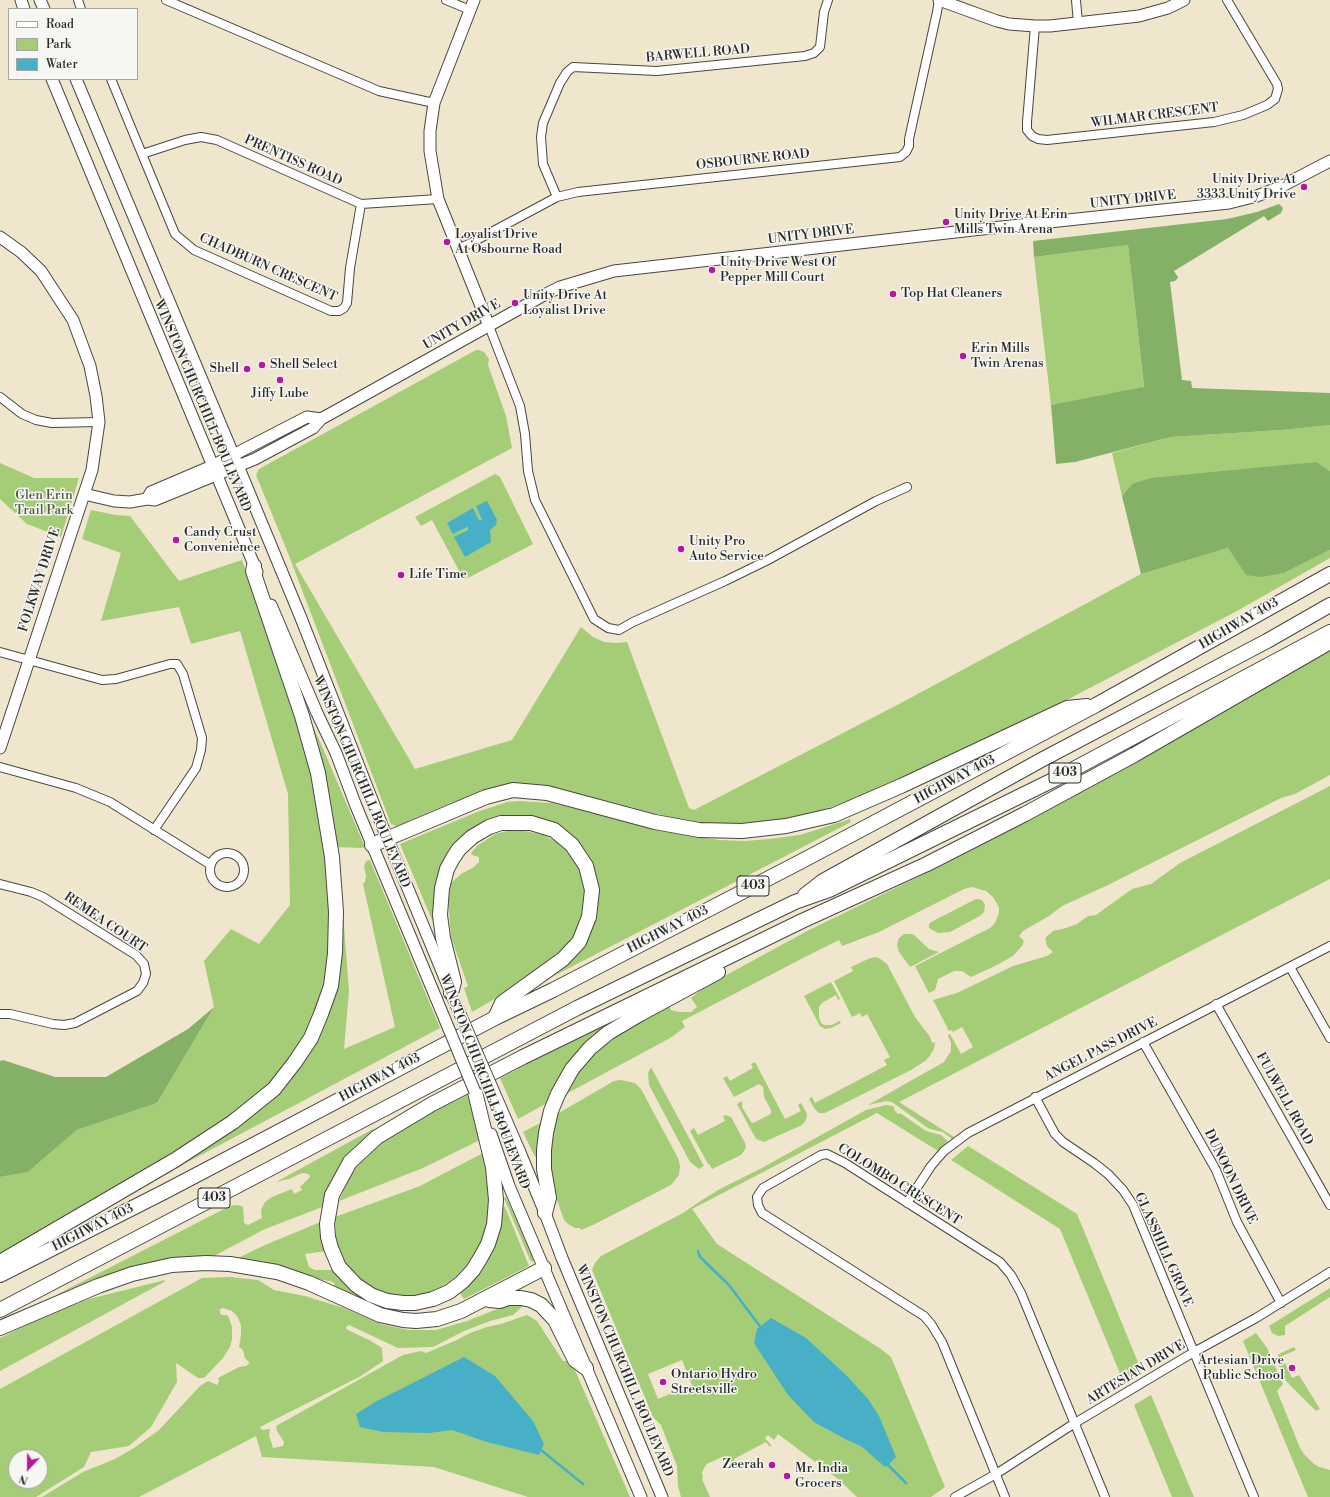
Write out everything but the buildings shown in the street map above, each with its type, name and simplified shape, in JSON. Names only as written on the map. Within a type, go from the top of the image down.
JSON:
[{"type":"highway","points":[[0,1262],[175,1160],[233,1122],[274,1089],[311,1038],[321,1014],[331,986],[335,953],[336,912],[332,856],[316,765],[302,716],[253,571],[254,566]]},
{"type":"highway","name":"HIGHWAY 403","points":[[0,1275],[164,1192],[495,1018],[560,987],[786,869],[1096,705],[1330,574]]},
{"type":"highway","points":[[795,902],[823,881],[864,858],[1043,759],[1267,641],[1330,605]]},
{"type":"highway","name":"403","points":[[0,1310],[577,1008],[795,902],[829,890],[1055,779],[1330,632]]},
{"type":"highway","points":[[475,1092],[497,1165],[494,1225],[488,1244],[481,1257],[462,1282],[449,1292],[433,1299],[415,1303],[403,1303],[388,1301],[371,1295],[350,1280],[339,1267],[331,1248],[327,1224],[332,1196],[350,1162],[377,1137],[425,1108],[522,1057],[802,921],[927,864],[1025,814],[1134,756],[1330,642]]},
{"type":"highway","points":[[372,845],[486,797],[513,790],[547,793],[655,822],[699,830],[742,831],[786,826],[834,815],[888,792],[1067,708],[1096,705]]},
{"type":"highway","points":[[451,993],[454,982],[443,938],[440,915],[442,888],[447,869],[453,858],[459,849],[472,836],[489,827],[501,823],[531,822],[554,830],[572,845],[586,866],[592,890],[589,917],[579,942],[567,955],[502,1003],[495,1018]]},
{"type":"highway","points":[[545,1213],[549,1198],[544,1168],[544,1144],[548,1122],[564,1082],[583,1055],[608,1033],[647,1010],[762,949],[802,921]]},
{"type":"highway","points":[[0,1328],[79,1293],[117,1279],[156,1268],[193,1263],[230,1264],[277,1272],[321,1288],[370,1311],[392,1318],[416,1321],[437,1319],[461,1312],[544,1268]]},
{"type":"highway","points":[[485,1299],[500,1301],[508,1298],[522,1298],[531,1300],[540,1305],[555,1320],[575,1360],[586,1368]]},
{"type":"main road","points":[[939,0],[997,21],[1035,26],[1139,16],[1168,8],[1184,0]]},
{"type":"main road","points":[[472,5],[434,102],[430,131],[430,151],[438,198],[489,326]]},
{"type":"main road","name":"WINSTON CHURCHILL BOULEVARD","points":[[52,80],[254,566],[317,713],[336,753],[356,806],[475,1092]]},
{"type":"main road","name":"WINSTON CHURCHILL BOULEVARD","points":[[76,80],[304,626],[387,838],[451,993],[519,1150],[562,1258],[662,1497]]},
{"type":"main road","name":"UNITY DRIVE","points":[[214,471],[238,466],[255,459],[313,428],[321,419],[560,287],[614,271],[973,230],[1229,203],[1257,196],[1282,186],[1330,161]]},
{"type":"main road","name":"FOLKWAY DRIVE","points":[[0,237],[21,252],[41,270],[73,320],[90,366],[96,396],[98,422],[92,470],[0,748]]},
{"type":"main road","name":"UNITY DRIVE","points":[[214,471],[234,456],[307,417],[321,419]]},
{"type":"main road","points":[[84,494],[114,501],[130,502],[147,499],[155,500],[214,471]]},
{"type":"main road","name":"WINSTON CHURCHILL BOULEVARD","points":[[497,1165],[544,1268],[641,1497]]},
{"type":"street","points":[[166,0],[379,91],[434,102]]},
{"type":"street","points":[[446,0],[472,5]]},
{"type":"street","name":"BARWELL ROAD","points":[[557,197],[543,164],[541,137],[543,123],[560,83],[567,72],[573,67],[657,71],[805,56],[814,53],[820,47],[824,12],[828,0]]},
{"type":"street","name":"OSBOURNE ROAD","points":[[458,249],[557,197],[589,190],[900,157],[906,152],[909,146],[909,139],[939,0]]},
{"type":"street","points":[[1076,0],[1078,23]]},
{"type":"street","name":"WILMAR CRESCENT","points":[[1035,26],[1027,122],[1027,130],[1032,136],[1038,139],[1047,140],[1214,122],[1243,115],[1267,105],[1275,99],[1278,90],[1277,84],[1227,0]]},
{"type":"street","name":"CHADBURN CRESCENT","points":[[111,80],[175,234],[186,245],[194,250],[334,311],[342,310],[347,303],[350,268],[361,204]]},
{"type":"street","name":"PRENTISS ROAD","points":[[142,154],[185,140],[200,137],[217,140],[361,204],[438,198]]},
{"type":"street","points":[[489,326],[520,406],[525,434],[528,471],[535,500],[594,619],[608,628],[619,630],[633,622],[725,581],[766,561],[876,501],[907,487]]},
{"type":"street","points":[[0,397],[22,414],[36,420],[52,423],[98,422]]},
{"type":"street","points":[[0,652],[102,680],[116,679],[170,664],[177,664],[183,674],[202,738],[201,750],[196,768],[154,830]]},
{"type":"street","points":[[0,767],[76,788],[110,802],[211,865]]},
{"type":"street","points":[[227,853],[233,854],[241,861],[243,866],[242,877],[235,885],[224,886],[214,881],[210,870],[211,865],[217,856],[227,853]]},
{"type":"street","name":"REMEA COURT","points":[[0,884],[31,892],[43,897],[136,955],[144,964],[146,974],[143,983],[137,991],[75,1023],[64,1025],[53,1024],[10,1014],[0,1014]]},
{"type":"street","name":"ANGEL PASS DRIVE","points":[[907,1203],[931,1166],[944,1151],[968,1133],[1035,1097],[1330,946]]},
{"type":"street","points":[[1290,967],[1330,1038]]},
{"type":"street","name":"FULWELL ROAD","points":[[1216,1004],[1330,1205]]},
{"type":"street","name":"DUNOON DRIVE","points":[[1144,1042],[1216,1170],[1237,1222],[1281,1303]]},
{"type":"street","name":"GLASSHILL GROVE","points":[[1035,1097],[1055,1134],[1063,1142],[1108,1174],[1123,1190],[1133,1205],[1254,1497]]},
{"type":"street","name":"COLOMBO CRESCENT","points":[[996,1474],[942,1342],[931,1324],[924,1316],[762,1213],[758,1205],[757,1197],[763,1188],[821,1155],[827,1154],[845,1163],[1000,1262],[1011,1275],[1021,1293],[1105,1497]]},
{"type":"street","name":"ARTESIAN DRIVE","points":[[955,1497],[996,1474],[1074,1423],[1194,1352],[1256,1318],[1330,1272]]},
{"type":"street","points":[[996,1474],[1005,1497]]},
{"type":"green space","points":[[1279,204],[1283,208],[1281,213],[1268,221],[1264,216],[1174,271],[1178,277],[1175,281],[1170,282],[1182,380],[1191,381],[1192,388],[1330,393],[1330,425],[1282,430],[1171,437],[1075,462],[1056,464],[1051,405],[1144,387],[1128,245],[1034,257],[1033,241],[1227,219],[1257,212]]},
{"type":"green space","points":[[1128,245],[1144,389],[1051,405],[1034,257]]},
{"type":"green space","points":[[476,350],[484,352],[489,359],[488,365],[506,416],[512,448],[295,564],[415,769],[512,740],[581,627],[593,637],[604,642],[627,642],[689,808],[694,810],[899,704],[1141,574],[1228,548],[1246,574],[1284,573],[1330,550],[1330,558],[1237,611],[1059,704],[978,743],[846,802],[803,816],[772,822],[740,825],[694,822],[557,788],[515,784],[486,791],[451,803],[408,821],[409,824],[396,826],[391,824],[288,553],[256,475],[259,469]]},
{"type":"green space","points":[[1330,425],[1330,471],[1315,462],[1132,484],[1122,496],[1112,453],[1171,437],[1282,430]]},
{"type":"green space","points":[[1316,462],[1330,471],[1330,550],[1284,573],[1261,577],[1246,575],[1228,548],[1141,574],[1122,496],[1132,484],[1151,478]]},
{"type":"green space","name":"Glen Erin Trail Park","points":[[0,463],[34,478],[79,478],[61,537],[27,524],[0,499]]},
{"type":"green space","points":[[495,474],[500,477],[533,544],[464,580],[432,520],[421,526],[415,517]]},
{"type":"green space","points":[[91,510],[130,516],[179,581],[242,560],[299,718],[320,809],[330,895],[330,941],[325,978],[319,1001],[303,1041],[275,1079],[237,1112],[118,1187],[0,1254],[0,1177],[28,1172],[77,1130],[157,1103],[214,1007],[204,961],[231,929],[259,944],[290,905],[288,794],[240,631],[191,644],[179,607],[101,621],[121,553],[82,539]]},
{"type":"green space","points":[[1330,648],[1330,775],[1295,794],[1281,798],[1108,885],[1062,906],[1049,916],[1023,931],[1019,936],[1024,941],[1022,946],[1013,956],[971,977],[962,971],[954,971],[938,979],[935,990],[929,993],[915,966],[990,928],[995,923],[999,913],[999,907],[993,897],[986,891],[972,887],[964,889],[879,932],[842,946],[839,940],[805,957],[682,1021],[685,1027],[672,1037],[566,1094],[579,1072],[593,1055],[619,1035],[669,1006],[671,1010],[691,1012],[697,1007],[691,998],[708,985],[809,930],[943,865],[1047,811],[1260,691]]},
{"type":"green space","points":[[308,715],[321,744],[365,847],[336,847]]},
{"type":"green space","points":[[1330,786],[1330,879],[899,1102],[954,1137],[952,1139],[943,1132],[930,1129],[925,1126],[892,1102],[887,1101],[868,1105],[944,1062],[951,1051],[951,1043],[948,1035],[950,1034],[961,1054],[973,1047],[962,1027],[953,1032],[952,1030],[949,1031],[933,1000],[957,993],[1013,966],[1047,956],[1053,952],[1047,946],[1045,938],[1053,931],[1077,924],[1088,916],[1096,915],[1132,889],[1151,884],[1180,863]]},
{"type":"green space","points":[[519,801],[552,803],[675,833],[719,840],[745,841],[800,835],[850,819],[851,822],[544,981],[587,938],[592,928],[596,916],[592,868],[533,820],[461,841],[435,927],[400,844],[477,812],[507,802]]},
{"type":"green space","points":[[520,830],[544,835],[558,843],[571,855],[579,867],[584,881],[586,910],[574,938],[553,960],[505,993],[472,1012],[464,988],[468,986],[451,937],[448,896],[451,883],[479,862],[479,857],[472,855],[471,853],[477,846],[495,834]]},
{"type":"green space","points":[[370,860],[440,1028],[123,1198],[212,1140],[310,1048],[341,913],[343,913],[349,991],[344,1049],[395,1027],[363,884],[366,876],[364,866],[366,861]]},
{"type":"green space","points":[[976,899],[982,900],[985,905],[984,912],[980,916],[950,932],[938,933],[929,928],[929,924],[931,922]]},
{"type":"green space","points":[[904,934],[914,935],[929,949],[939,952],[910,967],[899,952],[897,945],[899,938]]},
{"type":"green space","points":[[875,957],[887,964],[915,1017],[930,1037],[932,1043],[935,1042],[934,1049],[925,1061],[911,1070],[825,1113],[819,1113],[809,1099],[812,1097],[815,1103],[887,1065],[884,1060],[890,1057],[867,1014],[862,1017],[860,1013],[852,1017],[834,981],[853,971],[851,967]]},
{"type":"green space","points":[[831,982],[840,999],[838,1000],[836,995],[822,1003],[819,1007],[819,1017],[821,1023],[824,1025],[832,1025],[839,1021],[841,1023],[825,1029],[820,1026],[804,996]]},
{"type":"green space","points":[[638,1006],[616,1022],[549,1102],[518,1119],[500,1078],[518,1069],[517,1067],[562,1044],[565,1045]]},
{"type":"green space","points":[[214,1007],[157,1103],[77,1130],[28,1172],[0,1177],[0,1061],[3,1060],[55,1077],[106,1077],[188,1029]]},
{"type":"green space","points":[[755,1062],[785,1119],[801,1111],[798,1105],[801,1103],[807,1114],[806,1120],[802,1125],[764,1142],[756,1139],[737,1104],[742,1101],[742,1107],[753,1123],[769,1115],[771,1110],[764,1097],[763,1087],[759,1084],[734,1097],[723,1078],[727,1076],[730,1081],[753,1068],[751,1064]]},
{"type":"green space","points":[[651,1067],[704,1166],[699,1169],[690,1162],[649,1085],[648,1073]]},
{"type":"green space","points":[[621,1080],[635,1083],[641,1089],[678,1158],[680,1166],[679,1175],[671,1185],[581,1230],[580,1228],[575,1228],[568,1224],[564,1220],[553,1183],[548,1153],[557,1114],[614,1081]]},
{"type":"green space","points":[[467,1095],[480,1140],[423,1168],[339,1201],[350,1177],[360,1162],[379,1143],[447,1102],[449,1104]]},
{"type":"green space","points":[[886,1105],[893,1106],[895,1109],[894,1110],[898,1114],[900,1113],[926,1131],[941,1135],[948,1142],[938,1151],[877,1113],[692,1209],[717,1244],[881,1349],[891,1357],[945,1487],[931,1497],[857,1497],[838,1479],[778,1434],[774,1440],[768,1435],[765,1438],[772,1446],[769,1446],[766,1442],[734,1459],[736,1464],[734,1465],[730,1460],[722,1457],[707,1464],[702,1473],[702,1479],[710,1497],[681,1497],[678,1486],[677,1466],[661,1425],[653,1417],[592,1270],[595,1263],[601,1256],[683,1213],[720,1189],[760,1169],[866,1110]],"holes":[[[682,1360],[692,1385],[658,1399],[648,1374]]]},
{"type":"green space","points":[[725,1115],[731,1117],[745,1143],[746,1148],[741,1155],[712,1169],[690,1131],[694,1128],[698,1135],[725,1121],[723,1116]]},
{"type":"green space","points":[[544,1121],[538,1156],[535,1157],[523,1132]]},
{"type":"green space","points":[[373,1129],[375,1133],[325,1206],[265,1229],[210,1258],[56,1295],[230,1206],[238,1205],[243,1207],[244,1223],[248,1225],[262,1218],[261,1210],[265,1202],[272,1197],[292,1189],[294,1194],[302,1190],[300,1187],[310,1177],[309,1174],[302,1173],[289,1179],[276,1182]]},
{"type":"green space","points":[[968,1146],[1077,1214],[1142,1372],[1124,1383],[1060,1229],[951,1160]]},
{"type":"green space","points":[[483,1153],[490,1204],[489,1217],[482,1242],[471,1260],[455,1277],[440,1288],[422,1295],[394,1295],[374,1288],[358,1277],[346,1264],[336,1239],[335,1217],[420,1186]]},
{"type":"green space","points":[[506,1197],[533,1258],[533,1262],[530,1260],[504,1198]]},
{"type":"green space","points":[[500,1207],[505,1207],[529,1266],[464,1299],[460,1293],[461,1289]]},
{"type":"green space","points":[[323,1221],[327,1251],[305,1254],[309,1267],[315,1270],[337,1270],[365,1297],[363,1300],[334,1286],[334,1283],[330,1281],[322,1280],[264,1262],[238,1258],[265,1245]]},
{"type":"green space","points":[[230,1277],[258,1280],[274,1290],[305,1296],[344,1308],[381,1324],[408,1330],[436,1330],[467,1321],[510,1304],[524,1305],[513,1315],[490,1321],[464,1331],[433,1347],[398,1348],[349,1325],[346,1328],[348,1330],[382,1348],[383,1361],[361,1376],[260,1427],[262,1430],[270,1429],[269,1435],[273,1448],[283,1446],[284,1442],[277,1431],[276,1426],[403,1355],[421,1351],[426,1353],[470,1333],[527,1315],[537,1321],[563,1361],[571,1361],[630,1497],[528,1497],[434,1467],[262,1457],[256,1436],[139,1497],[42,1497],[83,1472],[115,1459],[134,1448],[159,1430],[200,1386],[208,1381],[217,1385],[219,1381],[218,1378],[250,1363],[245,1358],[243,1350],[239,1347],[241,1325],[237,1316],[232,1311],[223,1308],[220,1309],[220,1313],[222,1315],[227,1315],[232,1327],[230,1347],[223,1358],[204,1378],[198,1378],[176,1363],[177,1382],[151,1427],[129,1446],[91,1452],[84,1467],[36,1497],[0,1497],[0,1389],[202,1278]]},
{"type":"green space","points":[[165,1280],[164,1282],[0,1371],[0,1338],[35,1321],[89,1299]]},
{"type":"green space","points":[[1330,1288],[1330,1297],[1285,1326],[1285,1335],[1278,1336],[1272,1333],[1269,1326]]},
{"type":"green space","points":[[1256,1333],[1267,1348],[1283,1384],[1277,1391],[1300,1448],[1313,1463],[1319,1467],[1330,1470],[1330,1497],[1308,1497],[1243,1341]]},
{"type":"green space","points":[[1294,1347],[1296,1350],[1282,1356],[1292,1378],[1299,1375],[1320,1409],[1316,1411],[1286,1381],[1276,1359],[1279,1354]]},
{"type":"green space","points":[[1151,1395],[1194,1497],[1172,1497],[1134,1405]]},
{"type":"water","points":[[487,501],[497,520],[496,525],[490,530],[491,542],[465,557],[454,537],[468,530],[468,527],[453,534],[447,523],[473,508],[479,520],[482,520],[476,506]]},
{"type":"water","points":[[771,1318],[806,1338],[846,1375],[868,1399],[879,1416],[896,1457],[888,1465],[885,1467],[861,1446],[814,1422],[788,1395],[754,1343],[757,1329]]},
{"type":"water","points":[[464,1357],[495,1376],[533,1421],[544,1444],[539,1455],[487,1442],[452,1430],[429,1433],[383,1432],[360,1427],[356,1414],[375,1402]]},
{"type":"waterway","points":[[698,1251],[700,1257],[729,1285],[762,1329]]},
{"type":"waterway","points":[[541,1450],[583,1484]]},
{"type":"waterway","points":[[886,1463],[906,1483]]},
{"type":"place","name":"Unity Drive At 3333 Unity Drive","points":[[1304,187]]},
{"type":"place","name":"Unity Drive At Erin Mills Twin Arena","points":[[946,222]]},
{"type":"place","name":"Loyalist Drive At Osbourne Road","points":[[447,242]]},
{"type":"place","name":"Unity Drive West Of Pepper Mill Court","points":[[712,270]]},
{"type":"place","name":"Top Hat Cleaners","points":[[893,294]]},
{"type":"place","name":"Unity Drive At Loyalist Drive","points":[[515,303]]},
{"type":"place","name":"Erin Mills Twin Arenas","points":[[963,356]]},
{"type":"place","name":"Shell Select","points":[[262,365]]},
{"type":"place","name":"Shell","points":[[247,369]]},
{"type":"place","name":"Jiffy Lube","points":[[280,380]]},
{"type":"place","name":"Candy Crust Convenience","points":[[176,540]]},
{"type":"place","name":"Unity Pro Auto Service","points":[[681,549]]},
{"type":"place","name":"Life Time","points":[[401,575]]},
{"type":"place","name":"Artesian Drive Public School","points":[[1292,1368]]},
{"type":"place","name":"Ontario Hydro Streetsville","points":[[663,1382]]},
{"type":"place","name":"Zeerah","points":[[772,1465]]},
{"type":"place","name":"Mr. India Grocers","points":[[787,1476]]}]
